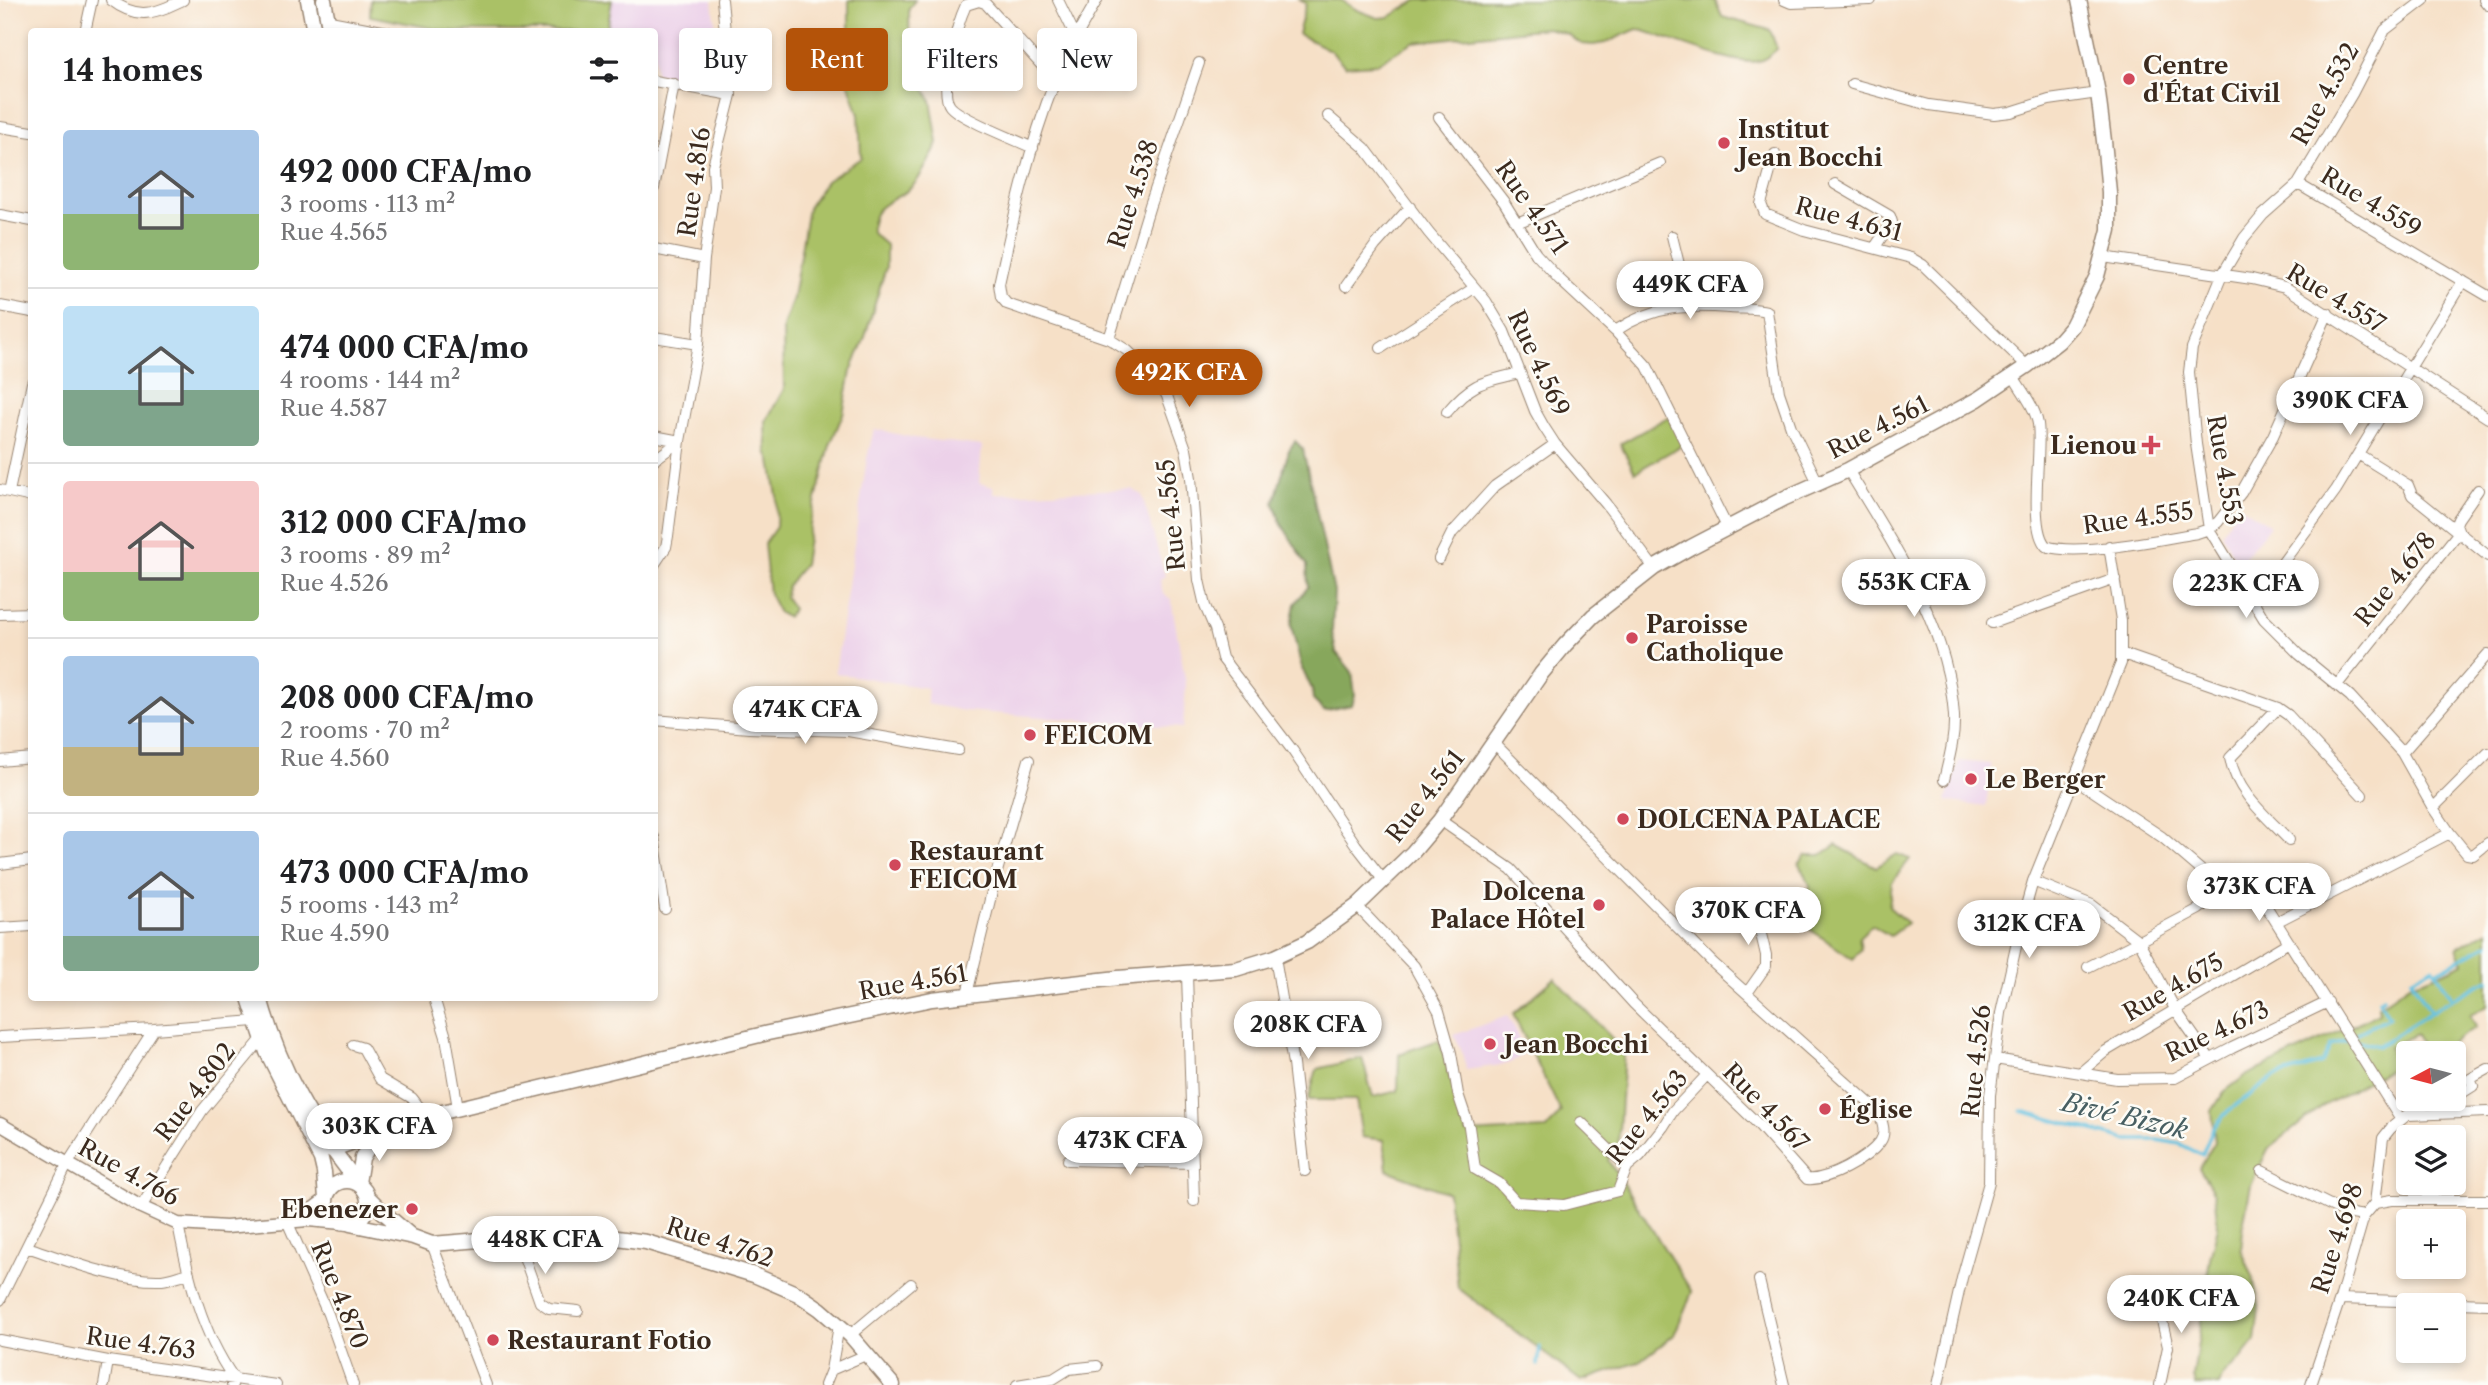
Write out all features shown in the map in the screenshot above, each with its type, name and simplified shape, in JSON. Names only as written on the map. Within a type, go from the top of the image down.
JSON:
[{"type":"main road","points":[[308,0],[313,28]]},
{"type":"main road","points":[[324,0],[330,26]]},
{"type":"main road","name":"Rue 4.561","points":[[331,1150],[426,1116],[768,1033],[967,994],[1247,967],[1307,942],[1357,906],[1440,820],[1541,674],[1593,616],[1654,568],[1727,527],[1847,470],[1951,415],[2027,366],[2059,341],[2072,326],[2092,287],[2109,230],[2109,192],[2098,93],[2079,0]]},
{"type":"main road","points":[[250,1001],[261,1040],[321,1159],[328,1212],[346,1224],[361,1219],[369,1203],[368,1197]]},
{"type":"main road","points":[[261,1001],[269,1030],[294,1089],[331,1150],[368,1197],[412,1237]]},
{"type":"main road","points":[[358,1183],[362,1158],[376,1134]]},
{"type":"main road","points":[[326,1199],[332,1187],[338,1183],[358,1183]]},
{"type":"main road","name":"Rue 4.762","points":[[346,1224],[412,1237],[432,1244],[517,1237],[617,1238],[646,1242],[777,1284],[820,1309],[844,1330],[868,1354],[892,1385]]},
{"type":"street","points":[[86,28],[92,0]]},
{"type":"street","points":[[111,0],[131,12],[144,13],[158,12],[183,0]]},
{"type":"street","name":"Rue 4.816","points":[[658,559],[666,547],[680,441],[698,344],[704,259],[714,187],[713,166],[731,94],[722,0]]},
{"type":"street","points":[[1058,0],[1072,28]]},
{"type":"street","name":"Rue 4.565","points":[[1081,28],[1097,0]]},
{"type":"street","points":[[1784,0],[1791,3],[1871,0]]},
{"type":"street","name":"Rue 4.532","points":[[2298,184],[2352,94],[2381,36],[2389,26],[2424,0]]},
{"type":"street","points":[[2484,0],[2488,5]]},
{"type":"street","points":[[1033,148],[950,106],[946,94],[956,33],[966,5],[972,2],[985,4],[1037,60]]},
{"type":"street","points":[[330,26],[349,28]]},
{"type":"street","name":"Rue 4.538","points":[[1109,339],[1150,205],[1199,63]]},
{"type":"street","points":[[658,82],[731,94]]},
{"type":"street","points":[[658,167],[674,84]]},
{"type":"street","points":[[1852,84],[1929,105],[1994,114],[2011,112],[2049,100],[2098,93]]},
{"type":"street","name":"Rue 4.565","points":[[1051,91],[1012,222],[999,284],[1001,297],[1007,304],[1109,339],[1128,351],[1158,381],[1175,414],[1186,449],[1191,478],[1199,580],[1222,658],[1293,751],[1356,845],[1384,881]]},
{"type":"street","name":"Rue 4.569","points":[[1328,116],[1365,148],[1428,232],[1486,302],[1504,331],[1535,411],[1555,444],[1606,503],[1654,568]]},
{"type":"street","name":"Rue 4.571","points":[[1439,117],[1484,174],[1547,267],[1615,331],[1638,355],[1656,380],[1727,527]]},
{"type":"street","points":[[0,127],[28,131]]},
{"type":"street","name":"Rue 4.631","points":[[1775,154],[1761,204],[1765,214],[1804,230],[1899,253],[1923,265],[2027,366]]},
{"type":"street","points":[[1517,223],[1660,163]]},
{"type":"street","points":[[1835,184],[1890,216],[1892,222],[1875,247]]},
{"type":"street","name":"Rue 4.559","points":[[2222,275],[2252,226],[2298,184],[2488,296]]},
{"type":"street","points":[[1346,286],[1375,246],[1410,207]]},
{"type":"street","points":[[0,215],[28,220]]},
{"type":"street","points":[[1672,236],[1689,305]]},
{"type":"street","points":[[658,250],[704,259]]},
{"type":"street","name":"Rue 4.557","points":[[2103,257],[2269,282],[2285,287],[2488,418]]},
{"type":"street","name":"Rue 4.553","points":[[2222,275],[2196,337],[2189,372],[2196,444],[2209,529],[2253,603],[2277,633],[2357,702],[2402,753],[2433,808],[2469,855],[2473,855],[2488,843]]},
{"type":"street","points":[[2253,603],[2336,490],[2463,281]]},
{"type":"street","points":[[1381,348],[1474,288]]},
{"type":"street","points":[[1615,331],[1651,313],[1689,305],[1768,311],[1779,392],[1791,427],[1818,483]]},
{"type":"street","points":[[0,306],[28,311]]},
{"type":"street","name":"Rue 4.555","points":[[2013,376],[2038,422],[2040,449],[2037,497],[2039,535],[2042,542],[2053,549],[2109,546],[2209,529],[2241,494],[2273,436],[2328,313]]},
{"type":"street","points":[[658,338],[698,344]]},
{"type":"street","points":[[1447,412],[1463,393],[1473,386],[1520,373]]},
{"type":"street","points":[[28,405],[5,491],[28,496]]},
{"type":"street","points":[[658,437],[680,441]]},
{"type":"street","points":[[658,457],[680,441]]},
{"type":"street","points":[[1439,559],[1452,533],[1495,486],[1555,444]]},
{"type":"street","points":[[2358,454],[2408,485],[2413,495],[2488,556]]},
{"type":"street","points":[[1847,470],[1888,536],[1934,627],[1951,693],[1954,718],[1953,742],[1944,780]]},
{"type":"street","name":"Rue 4.678","points":[[2337,685],[2459,532],[2456,524],[2458,519],[2478,490]]},
{"type":"street","name":"Rue 4.526","points":[[1938,1385],[1962,1278],[1989,1182],[1989,1105],[1994,1059],[2001,1013],[2022,920],[2033,881],[2119,673],[2123,653],[2121,620],[2109,546]]},
{"type":"street","points":[[1992,623],[2115,579]]},
{"type":"street","points":[[0,614],[28,613]]},
{"type":"street","points":[[2123,653],[2278,708],[2288,715],[2362,795]]},
{"type":"street","points":[[2402,753],[2488,654]]},
{"type":"street","points":[[2278,708],[2230,758],[2233,773],[2243,792],[2289,840]]},
{"type":"street","points":[[658,720],[760,729],[848,731],[958,750]]},
{"type":"street","name":"Rue 4.567","points":[[1440,820],[1511,869],[1634,1004],[1758,1124],[1807,1179],[1815,1180],[1861,1159],[1881,1141],[1884,1124],[1878,1111],[1713,963],[1494,743]]},
{"type":"street","points":[[2433,808],[2488,753]]},
{"type":"street","points":[[0,761],[28,758]]},
{"type":"street","points":[[967,994],[996,875],[1029,760]]},
{"type":"street","points":[[2075,779],[2162,837],[2223,889]]},
{"type":"street","points":[[2276,922],[2450,833]]},
{"type":"street","points":[[0,864],[28,860]]},
{"type":"street","points":[[658,863],[665,909]]},
{"type":"street","points":[[2033,881],[2092,905],[2139,941],[2175,1009],[2210,1059]]},
{"type":"street","points":[[2088,967],[2199,909],[2223,889],[2249,885],[2256,890],[2328,1002],[2381,1091],[2404,1117]]},
{"type":"street","points":[[1747,993],[1766,966],[1760,930],[1762,899]]},
{"type":"street","name":"Rue 4.563","points":[[1357,906],[1414,966],[1439,1011],[1451,1053],[1458,1094],[1469,1128],[1475,1169],[1499,1183],[1516,1202],[1564,1205],[1618,1191],[1627,1167],[1640,1156],[1664,1127],[1673,1111],[1706,1076]]},
{"type":"street","points":[[0,928],[28,926]]},
{"type":"street","name":"Rue 4.675","points":[[2080,1073],[2106,1051],[2289,943]]},
{"type":"street","points":[[1275,957],[1293,1064],[1305,1171]]},
{"type":"street","points":[[1187,974],[1195,1201]]},
{"type":"street","points":[[435,1001],[446,1037],[458,1108]]},
{"type":"street","name":"Rue 4.673","points":[[1994,1059],[2117,1079],[2175,1078],[2328,1002]]},
{"type":"street","points":[[0,1037],[255,1021]]},
{"type":"street","points":[[0,1300],[68,1163],[154,1029]]},
{"type":"street","name":"Rue 4.802","points":[[141,1207],[202,1111],[261,1040]]},
{"type":"street","points":[[353,1045],[363,1048],[380,1079],[412,1098],[426,1116]]},
{"type":"street","points":[[2466,1090],[2473,1086],[2470,1079],[2488,1069]]},
{"type":"street","points":[[2404,1117],[2412,1111]]},
{"type":"street","points":[[2404,1117],[2488,1112]]},
{"type":"street","name":"Rue 4.698","points":[[2311,1385],[2364,1216],[2375,1203],[2383,1138],[2404,1117]]},
{"type":"street","points":[[1581,1122],[1627,1167]]},
{"type":"street","name":"Rue 4.766","points":[[0,1124],[141,1207],[178,1224],[226,1227],[287,1220],[322,1220],[346,1224]]},
{"type":"street","points":[[1068,1160],[1193,1163]]},
{"type":"street","points":[[2262,1171],[2346,1213],[2364,1216]]},
{"type":"street","name":"Rue 4.766","points":[[287,1220],[310,1211],[326,1199]]},
{"type":"street","points":[[2375,1203],[2392,1199],[2488,1200]]},
{"type":"street","name":"Rue 4.870","points":[[287,1220],[328,1314],[353,1385]]},
{"type":"street","points":[[178,1224],[189,1273],[210,1338],[233,1381]]},
{"type":"street","points":[[517,1237],[540,1302],[549,1308],[578,1311]]},
{"type":"street","points":[[432,1244],[486,1385]]},
{"type":"street","points":[[27,1247],[101,1271],[140,1278],[166,1279],[189,1273]]},
{"type":"street","points":[[1759,1280],[1784,1385]]},
{"type":"street","points":[[825,1385],[844,1330],[911,1284]]},
{"type":"street","points":[[2147,1295],[2162,1321],[2168,1347],[2160,1385]]},
{"type":"street","points":[[2340,1299],[2488,1304]]},
{"type":"street","name":"Rue 4.763","points":[[0,1340],[233,1381],[276,1385]]},
{"type":"street","points":[[831,1370],[868,1354]]},
{"type":"street","points":[[104,1385],[108,1360]]},
{"type":"street","points":[[1017,1385],[1053,1379],[1069,1369],[1097,1366]]},
{"type":"shaded area","points":[[612,0],[713,0],[716,28],[679,28],[679,78],[658,74],[658,28],[608,28]]},
{"type":"shaded area","name":"FEICOM","points":[[874,429],[915,438],[982,446],[979,483],[993,487],[994,494],[1131,489],[1142,495],[1165,576],[1160,580],[1163,594],[1171,599],[1186,684],[1183,728],[965,711],[927,704],[927,688],[835,673],[867,458]]},
{"type":"shaded area","points":[[2239,505],[2270,525],[2238,566],[2222,533]]},
{"type":"shaded area","name":"Le Berger","points":[[1959,761],[1991,764],[1986,807],[1946,801]]},
{"type":"shaded area","name":"Jean Bocchi","points":[[1507,1016],[1516,1030],[1524,1054],[1508,1064],[1466,1070],[1464,1056],[1454,1035]]},
{"type":"green space","points":[[371,0],[612,0],[607,28],[432,28],[370,16]]},
{"type":"green space","points":[[849,0],[915,0],[909,9],[909,28],[902,28],[902,91],[926,91],[931,100],[938,143],[916,182],[910,189],[880,207],[872,222],[872,233],[886,245],[886,267],[864,340],[851,371],[843,414],[830,445],[811,519],[804,564],[787,586],[785,597],[793,609],[787,617],[779,613],[769,594],[764,544],[776,527],[777,496],[767,451],[766,421],[784,389],[783,327],[793,298],[808,208],[826,181],[861,158],[859,115],[851,91],[888,91],[888,28],[849,28]]},
{"type":"green space","points":[[1300,0],[1341,0],[1378,18],[1389,17],[1418,0],[1715,0],[1722,17],[1770,30],[1777,49],[1761,60],[1748,62],[1717,55],[1637,29],[1605,43],[1593,45],[1582,44],[1568,34],[1547,28],[1413,42],[1376,64],[1345,66],[1330,50],[1298,34],[1306,4]]},
{"type":"green space","points":[[1668,417],[1684,444],[1635,472],[1620,444]]},
{"type":"green space","points":[[1295,441],[1303,449],[1334,592],[1332,632],[1336,652],[1352,672],[1355,695],[1352,705],[1324,711],[1313,700],[1312,689],[1302,669],[1291,625],[1295,604],[1308,587],[1307,565],[1281,523],[1274,503],[1289,450]]},
{"type":"green space","points":[[1836,845],[1876,867],[1897,854],[1910,859],[1892,882],[1889,907],[1907,923],[1890,936],[1872,925],[1859,937],[1861,949],[1853,959],[1804,925],[1810,885],[1799,864],[1806,855],[1821,855]]},
{"type":"green space","points":[[2488,930],[2488,1006],[2470,1015],[2476,1027],[2454,1041],[2420,1041],[2416,1034],[2396,1041],[2389,1047],[2395,1066],[2320,1108],[2268,1149],[2251,1185],[2241,1249],[2253,1277],[2259,1307],[2255,1341],[2241,1359],[2223,1375],[2219,1385],[2195,1385],[2193,1378],[2210,1258],[2218,1226],[2214,1193],[2199,1168],[2215,1142],[2212,1111],[2224,1092],[2245,1076],[2379,1013],[2378,1006],[2410,984],[2463,963],[2457,948]]},
{"type":"green space","points":[[1555,978],[1624,1051],[1618,1147],[1608,1160],[1692,1292],[1674,1335],[1639,1362],[1581,1381],[1458,1288],[1448,1193],[1387,1170],[1384,1140],[1362,1137],[1356,1100],[1308,1100],[1317,1069],[1362,1058],[1373,1097],[1398,1091],[1399,1054],[1439,1040],[1467,1133],[1547,1129],[1561,1112],[1513,1014]]},
{"type":"waterway","points":[[2436,972],[2488,944]]},
{"type":"waterway","points":[[2431,1012],[2411,979],[2433,967],[2451,996]]},
{"type":"waterway","name":"Bivé Bizok","points":[[2355,1040],[2378,1046],[2445,1003],[2488,980]]},
{"type":"waterway","points":[[2356,1034],[2389,1017],[2379,1000],[2383,997]]},
{"type":"waterway","name":"Bivé Bizok","points":[[2022,1111],[2126,1140],[2157,1140],[2180,1144],[2202,1155],[2213,1128],[2228,1111],[2274,1077],[2322,1063],[2331,1045],[2348,1040]]},
{"type":"waterway","points":[[1538,1365],[1540,1347]]},
{"type":"place","name":"Centre d'État Civil","points":[[2129,79]]},
{"type":"place","name":"Institut Jean Bocchi","points":[[1724,143]]},
{"type":"place","name":"Lienou","points":[[2151,445]]},
{"type":"place","name":"Paroisse Catholique","points":[[1632,638]]},
{"type":"place","name":"FEICOM","points":[[1030,735]]},
{"type":"place","name":"Le Berger","points":[[1971,779]]},
{"type":"place","name":"DOLCENA PALACE","points":[[1623,819]]},
{"type":"place","name":"Restaurant FEICOM","points":[[895,865]]},
{"type":"place","name":"Dolcena Palace Hôtel","points":[[1599,905]]},
{"type":"place","name":"Jean Bocchi","points":[[1490,1044]]},
{"type":"place","name":"Église","points":[[1825,1109]]},
{"type":"place","name":"Ebenezer","points":[[412,1209]]},
{"type":"place","name":"Restaurant Fotio","points":[[493,1340]]}]
